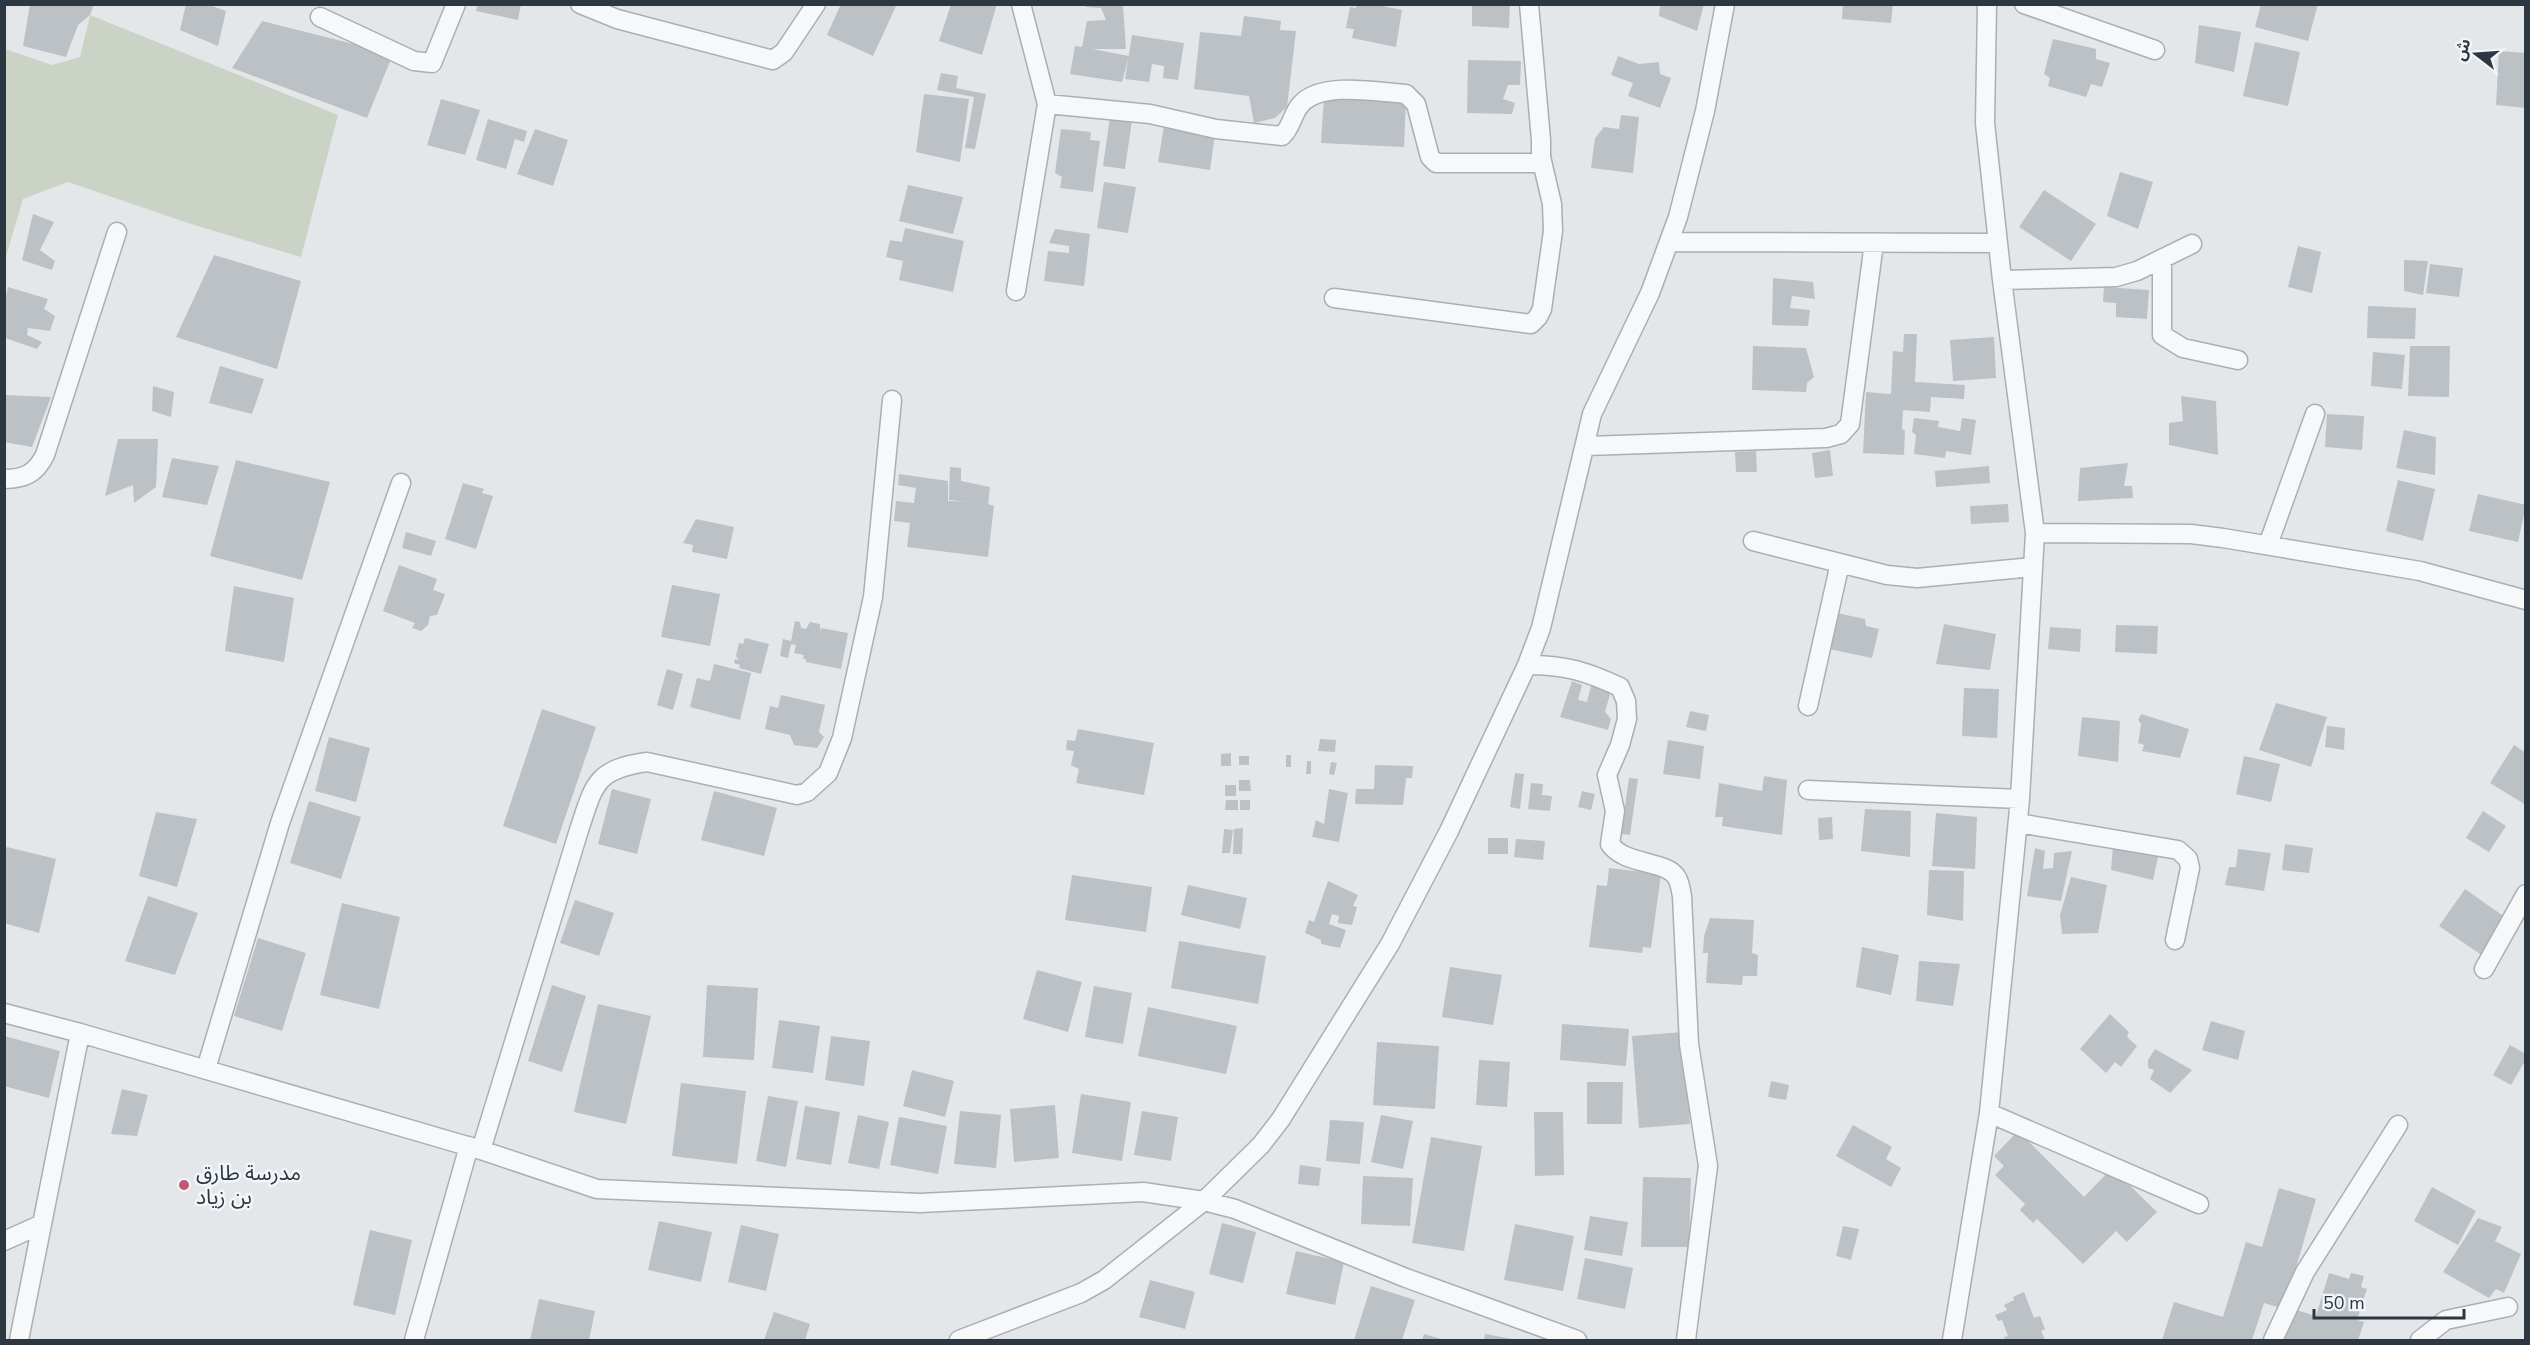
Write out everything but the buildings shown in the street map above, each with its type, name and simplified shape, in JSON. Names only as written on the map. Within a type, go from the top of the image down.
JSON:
[{"type":"street","points":[[320,17],[424,64],[432,63],[456,4]]},
{"type":"street","points":[[580,4],[617,19],[773,60],[784,52],[816,4]]},
{"type":"street","points":[[1016,291],[1047,104],[1021,4]]},
{"type":"street","points":[[1334,298],[1531,324],[1538,318],[1542,309],[1553,231],[1552,204],[1541,157],[1529,4]]},
{"type":"street","points":[[959,1341],[1081,1293],[1104,1280],[1204,1202],[1261,1145],[1281,1119],[1390,944],[1449,831],[1527,665],[1541,628],[1592,414],[1650,293],[1678,217],[1705,111],[1725,4]]},
{"type":"street","points":[[1952,1341],[1989,1113],[2020,799],[2035,533],[2002,280],[1985,123],[1987,4]]},
{"type":"street","points":[[2024,4],[2155,50]]},
{"type":"street","points":[[1047,104],[1150,114],[1216,129],[1282,136],[1289,130],[1299,106],[1310,96],[1330,90],[1406,94],[1416,104],[1430,158],[1437,163],[1535,163],[1541,157]]},
{"type":"street","points":[[4,479],[19,479],[31,474],[39,467],[45,455],[117,232]]},
{"type":"street","points":[[1669,242],[1998,243]]},
{"type":"street","points":[[1586,446],[1826,438],[1841,434],[1851,424],[1874,243]]},
{"type":"street","points":[[2002,280],[2116,277],[2137,271],[2192,244]]},
{"type":"street","points":[[2162,259],[2162,335],[2182,348],[2238,360]]},
{"type":"street","points":[[414,1341],[593,788],[601,779],[627,765],[647,762],[797,795],[807,792],[828,773],[842,738],[873,597],[892,400]]},
{"type":"street","points":[[2268,544],[2315,414]]},
{"type":"street","points":[[206,1069],[280,823],[401,483]]},
{"type":"street","points":[[2035,533],[2191,534],[2268,544],[2358,562],[2420,571],[2526,600]]},
{"type":"street","points":[[1753,542],[1887,575],[1917,578],[2033,567]]},
{"type":"street","points":[[1808,706],[1840,563]]},
{"type":"street","points":[[1527,665],[1557,665],[1589,673],[1620,687],[1626,701],[1627,719],[1620,745],[1607,775],[1615,811],[1610,844],[1623,856],[1670,870],[1677,877],[1682,896],[1689,1044],[1708,1166],[1686,1341]]},
{"type":"street","points":[[1808,790],[2020,799]]},
{"type":"street","points":[[2018,823],[2178,850],[2188,859],[2190,868],[2175,940]]},
{"type":"street","points":[[2484,969],[2526,894]]},
{"type":"street","points":[[4,1013],[206,1069],[475,1148],[597,1189],[920,1203],[1143,1192],[1204,1202],[1235,1209],[1406,1278],[1577,1341]]},
{"type":"street","points":[[19,1341],[80,1033]]},
{"type":"street","points":[[1989,1113],[2199,1204]]},
{"type":"street","points":[[2273,1341],[2305,1272],[2398,1125]]},
{"type":"street","points":[[4,1241],[42,1224]]},
{"type":"street","points":[[2420,1341],[2446,1320],[2508,1307]]},
{"type":"shaded area","points":[[90,15],[338,115],[301,257],[191,224],[68,182],[23,199],[5,260],[5,49],[52,65],[80,57]]},
{"type":"place","name":"مدرسة طارق بن زياد","points":[[184,1185]]}]
